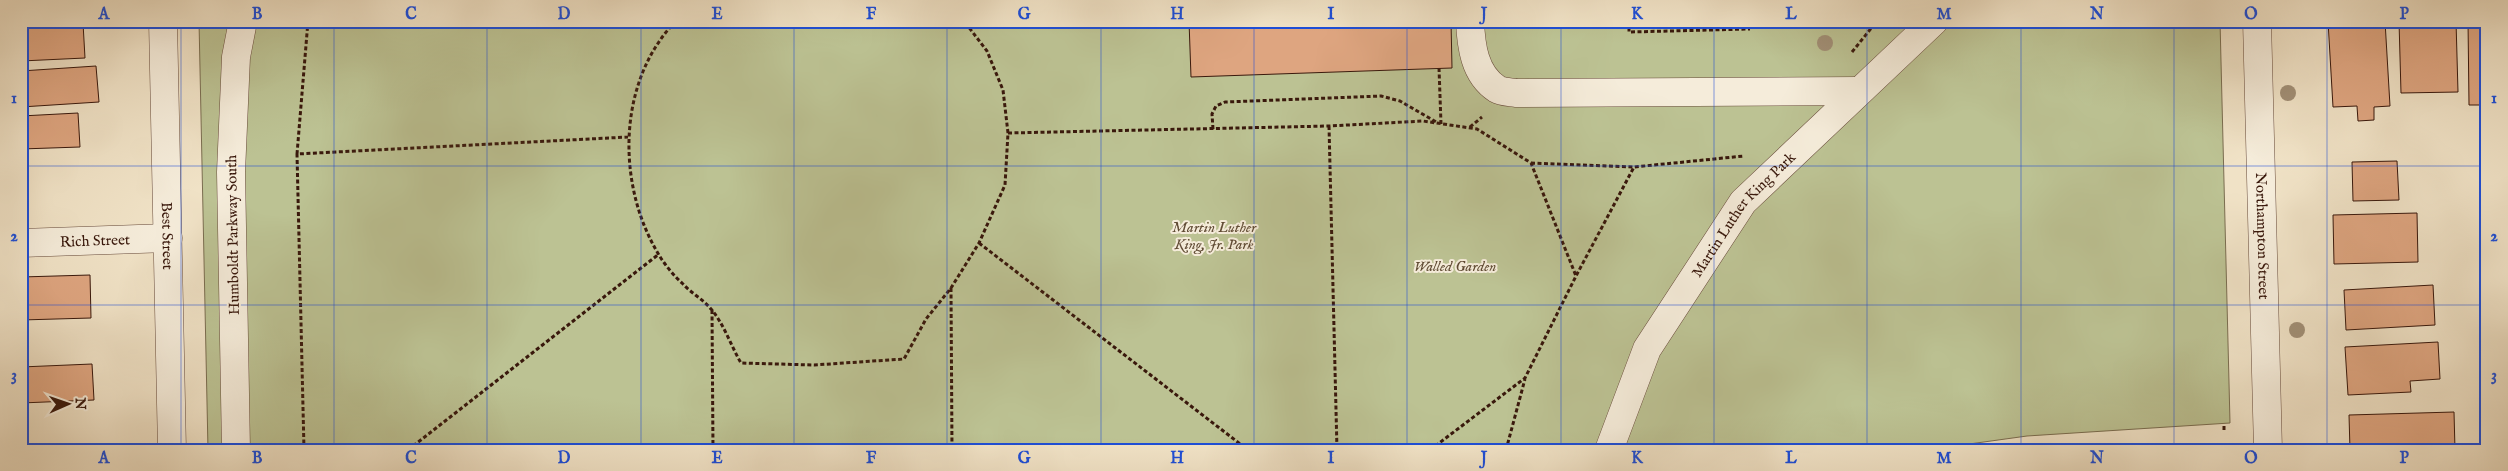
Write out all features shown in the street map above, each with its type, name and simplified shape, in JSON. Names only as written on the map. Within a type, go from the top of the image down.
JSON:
[{"type":"street","name":"Best Street","points":[[163,21],[172,450]]},
{"type":"street","name":"Humboldt Parkway South","points":[[236,450],[231,172],[236,57],[243,21]]},
{"type":"street","points":[[1470,21],[1471,46],[1477,64],[1486,79],[1498,90],[1527,93],[1859,91]]},
{"type":"street","name":"Martin Luther King Park","points":[[1609,450],[1647,349],[1743,202],[1934,21]]},
{"type":"street","name":"Northampton Street","points":[[2257,21],[2268,450]]},
{"type":"street","name":"Rich Street","points":[[21,243],[168,238]]},
{"type":"path","points":[[304,450],[297,154],[308,21]]},
{"type":"path","points":[[676,21],[665,33],[639,82],[628,137],[634,198],[659,254],[682,284],[712,309],[741,363],[814,365],[904,359],[926,319],[951,288],[979,243],[1005,185],[1008,133],[1003,90],[987,51],[964,21]]},
{"type":"path","points":[[1629,21],[1629,32],[1750,29]]},
{"type":"path","points":[[1439,68],[1441,124]]},
{"type":"path","points":[[1213,129],[1212,114],[1216,106],[1225,102],[1381,96],[1400,101],[1441,124]]},
{"type":"path","points":[[1008,133],[1329,126],[1423,121],[1478,129],[1531,164],[1634,167],[1747,156]]},
{"type":"path","points":[[1329,126],[1337,450]]},
{"type":"path","points":[[297,154],[628,137]]},
{"type":"path","points":[[1531,164],[1576,276]]},
{"type":"path","points":[[1506,450],[1525,378],[1576,276],[1634,167]]},
{"type":"path","points":[[979,243],[1248,450]]},
{"type":"path","points":[[408,450],[659,254]]},
{"type":"path","points":[[951,288],[952,450]]},
{"type":"path","points":[[712,309],[713,450]]},
{"type":"path","points":[[1430,450],[1525,378]]},
{"type":"path","points":[[2224,426],[2224,432]]},
{"type":"green space","name":"Martin Luther King, Jr. Park","points":[[199,21],[2220,21],[2230,423],[2027,436],[1926,450],[208,450]]},
{"type":"building","points":[[1189,21],[1451,21],[1452,68],[1191,77]]},
{"type":"building","points":[[2328,21],[2385,21],[2390,106],[2374,107],[2374,120],[2358,121],[2357,106],[2333,107]]},
{"type":"building","points":[[2399,21],[2456,21],[2458,92],[2401,93]]},
{"type":"building","points":[[2468,21],[2487,21],[2487,105],[2469,105]]},
{"type":"building","points":[[83,23],[85,58],[21,61],[21,26]]},
{"type":"building","points":[[96,66],[99,102],[21,107],[21,71]]},
{"type":"building","points":[[78,113],[80,147],[21,149],[21,116]]},
{"type":"building","points":[[2397,161],[2399,200],[2353,201],[2352,162]]},
{"type":"building","points":[[2417,213],[2418,262],[2334,264],[2333,215]]},
{"type":"building","points":[[90,275],[91,318],[21,320],[21,277]]},
{"type":"building","points":[[2433,285],[2435,325],[2346,330],[2344,290]]},
{"type":"building","points":[[2438,342],[2440,379],[2410,381],[2411,392],[2348,395],[2345,347]]},
{"type":"building","points":[[92,364],[94,400],[21,403],[21,367]]},
{"type":"building","points":[[2454,412],[2455,450],[2350,450],[2349,415]]},
{"type":"park label","name":"Walled Garden","points":[[1455,266]]}]
